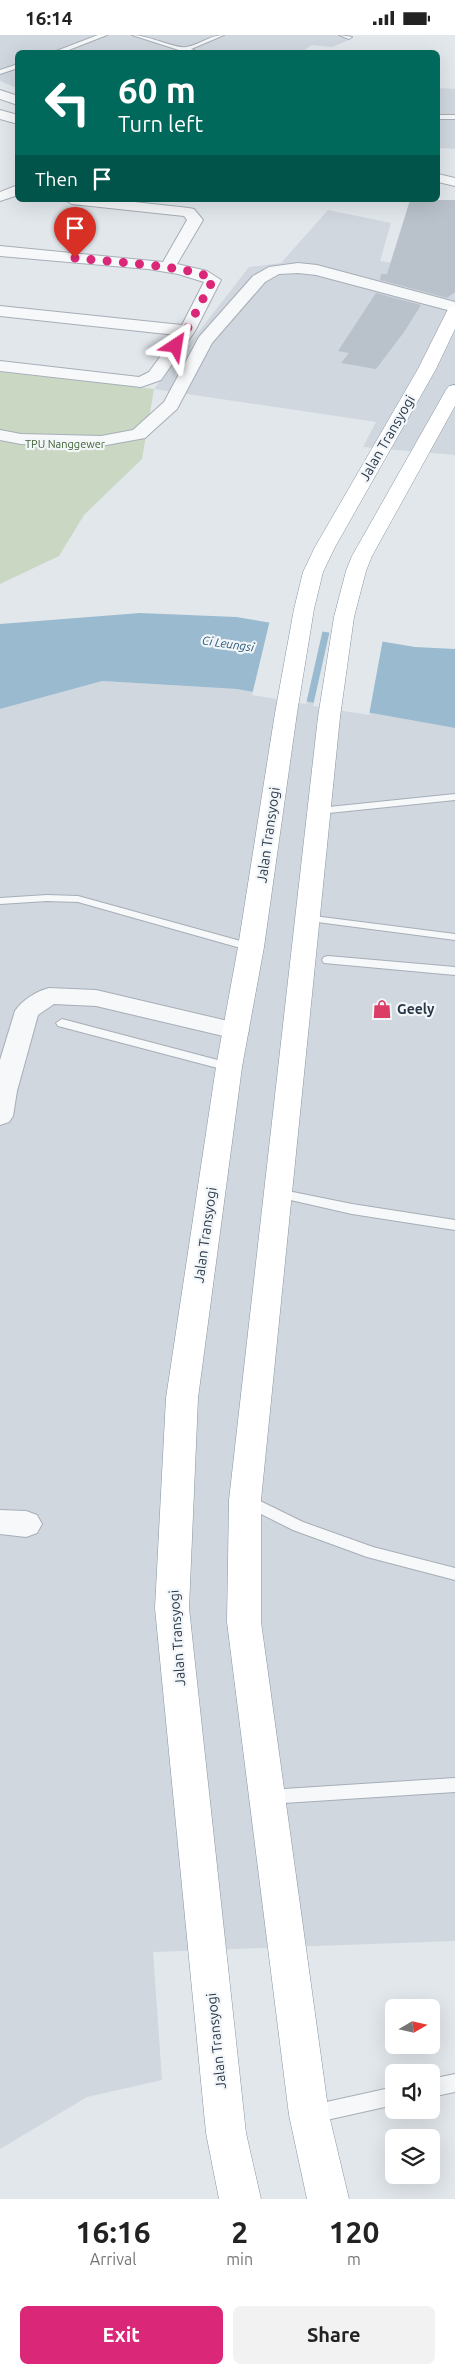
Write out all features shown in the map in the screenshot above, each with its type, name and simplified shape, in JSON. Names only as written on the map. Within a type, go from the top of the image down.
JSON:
[{"type":"highway","name":"Jalan Transyogi","points":[[240,2199],[226,2133],[172,1608],[182,1399],[229,1067],[251,947],[286,713],[304,609],[313,572],[325,547],[427,369],[455,309]]},
{"type":"highway","points":[[328,2199],[309,2115],[244,1622],[245,1500],[306,918],[329,717],[344,617],[356,571],[362,556],[455,390]]},
{"type":"street","points":[[0,76],[15,82]]},
{"type":"street","points":[[0,94],[15,100]]},
{"type":"street","points":[[0,114],[15,119]]},
{"type":"street","points":[[440,178],[455,182]]},
{"type":"street","points":[[91,202],[188,212],[195,219],[194,222],[168,267]]},
{"type":"street","points":[[0,251],[168,267],[206,275],[213,280],[186,331],[153,379],[141,382],[0,366]]},
{"type":"street","points":[[0,435],[21,439],[101,441],[139,433],[171,405],[205,341],[228,312],[259,279],[275,270],[298,268],[317,270],[455,309]]},
{"type":"street","points":[[0,311],[186,331]]},
{"type":"street","points":[[0,1116],[4,1091],[27,1011],[49,996],[96,998],[236,1031]]},
{"type":"lane","points":[[62,50],[104,35]]},
{"type":"lane","points":[[135,35],[187,49],[221,35]]},
{"type":"lane","points":[[342,35],[349,37]]},
{"type":"lane","points":[[0,72],[15,67]]},
{"type":"lane","points":[[440,121],[455,117]]},
{"type":"lane","points":[[319,811],[455,797]]},
{"type":"lane","points":[[0,901],[47,897],[78,899],[251,947]]},
{"type":"lane","points":[[306,918],[455,937]]},
{"type":"lane","points":[[328,960],[455,971]]},
{"type":"lane","points":[[62,1023],[229,1067]]},
{"type":"lane","points":[[278,1193],[352,1209],[455,1225]]},
{"type":"lane","points":[[245,1500],[298,1526],[372,1553],[455,1574]]},
{"type":"lane","points":[[268,1797],[455,1785]]},
{"type":"lane","points":[[440,2086],[455,2083]]},
{"type":"lane","points":[[309,2115],[385,2099]]},
{"type":"shaded area","points":[[0,35],[349,35],[349,40],[332,47],[312,45],[304,50],[15,50],[15,87],[0,81]]},
{"type":"shaded area","points":[[440,88],[455,89],[455,149],[440,148]]},
{"type":"shaded area","points":[[328,210],[391,223],[380,261],[433,269],[455,226],[455,455],[363,447],[376,422],[154,389],[249,267],[281,263]]},
{"type":"shaded area","points":[[101,681],[237,689],[455,728],[455,1941],[153,1952],[162,2080],[87,2097],[0,2149],[0,709]]},
{"type":"green space","name":"TPU Nanggewer","points":[[0,372],[154,389],[142,459],[84,515],[59,556],[0,584]]},
{"type":"water","name":"Ci Leungsi","points":[[140,613],[236,617],[415,647],[455,649],[455,728],[237,689],[102,681],[0,709],[0,624]]},
{"type":"pier","points":[[270,620],[323,629],[306,704],[252,695]]},
{"type":"pier","points":[[330,630],[383,639],[369,715],[313,706]]},
{"type":"building","points":[[455,200],[455,292],[447,298],[380,280],[381,274],[387,274],[409,202]]},
{"type":"building","points":[[376,293],[421,305],[404,332],[376,369],[341,363],[349,353],[338,351]]},
{"type":"place","name":"Geely","points":[[382,1009]]},
{"type":"route","points":[[75,258],[168,267],[212,278],[213,280],[186,331],[176,346]]}]
